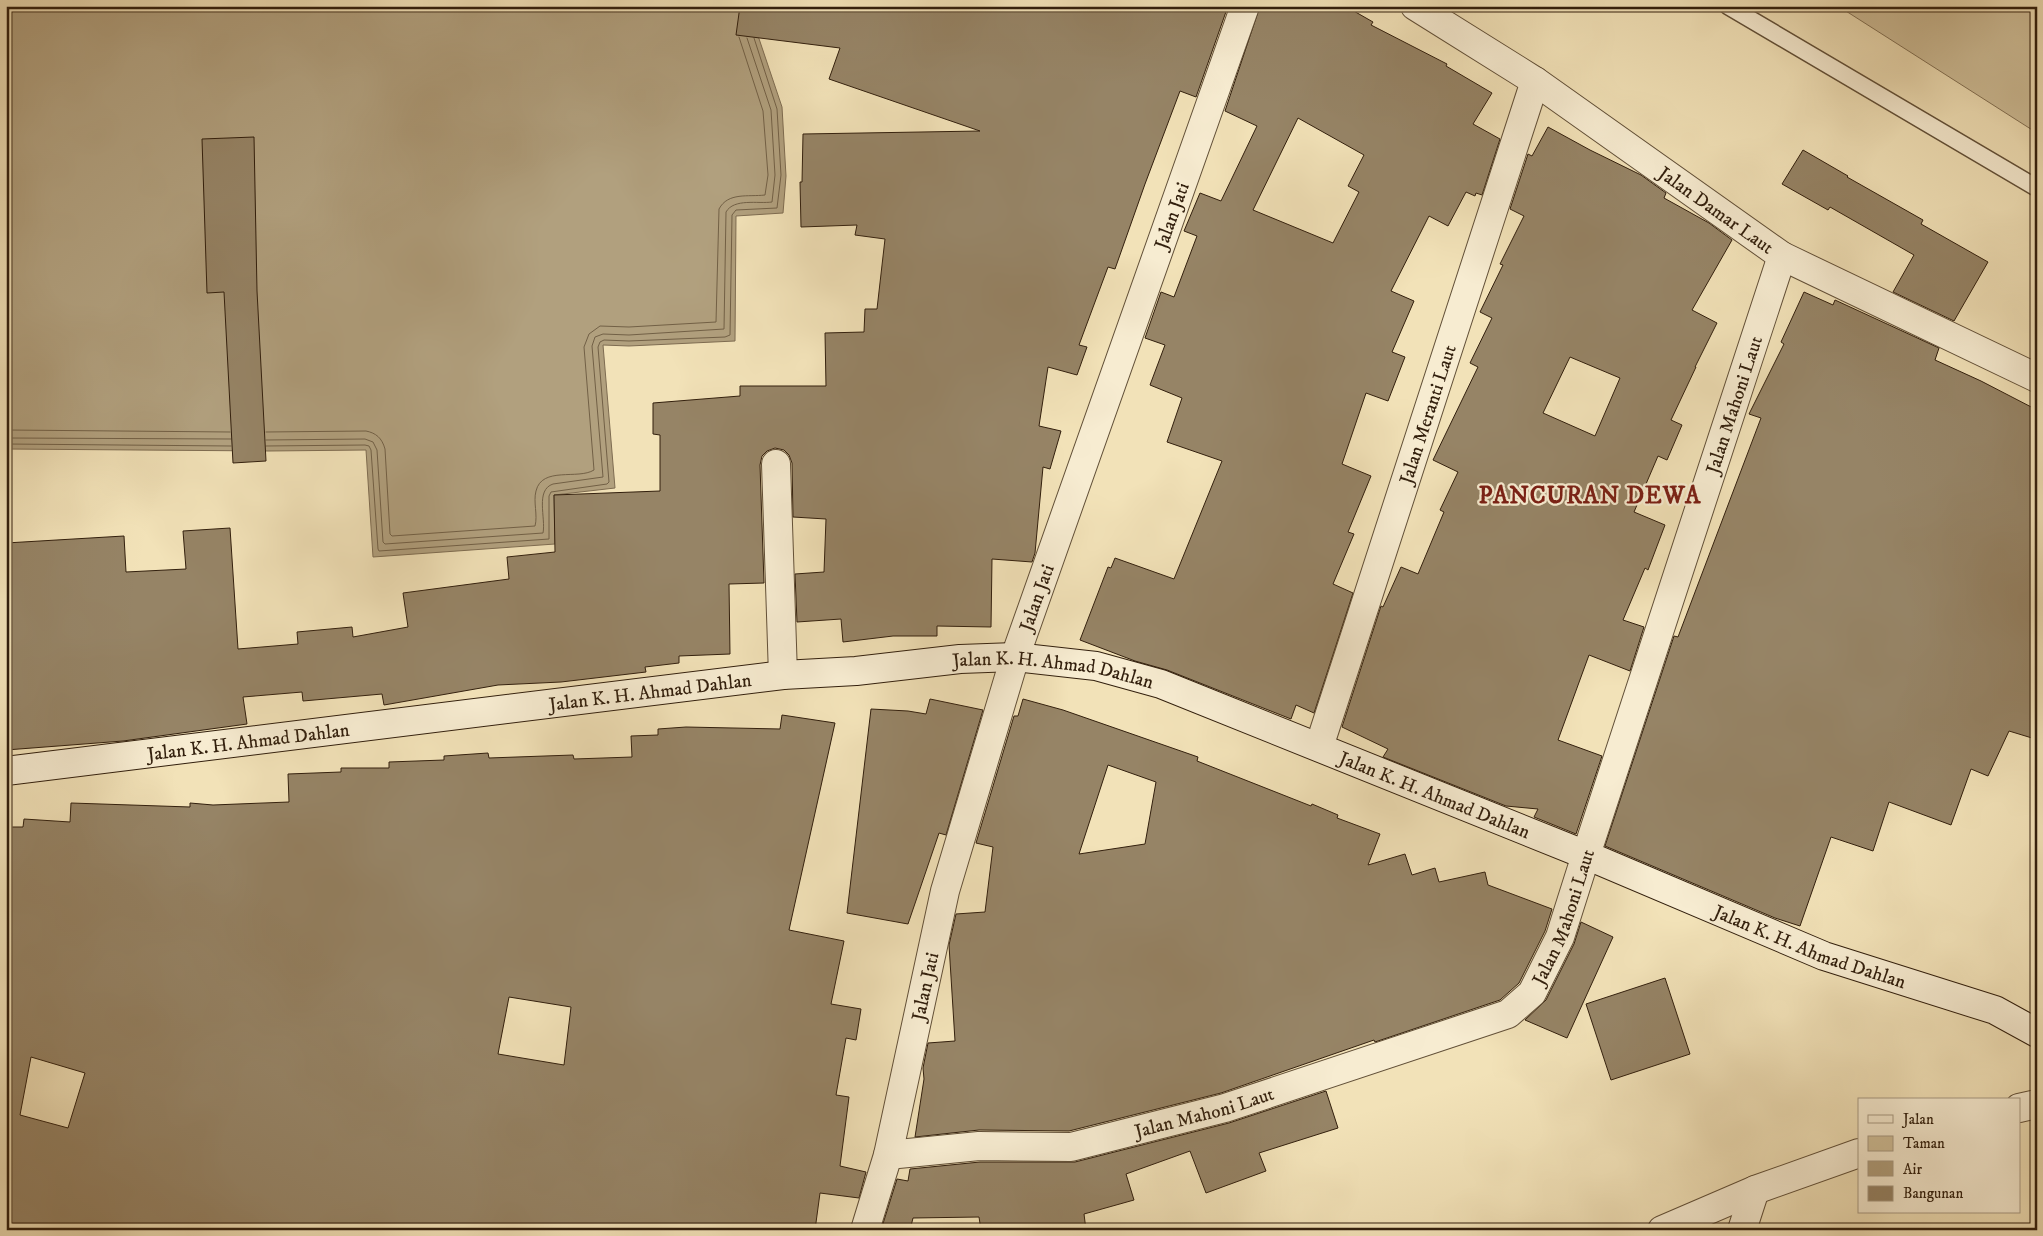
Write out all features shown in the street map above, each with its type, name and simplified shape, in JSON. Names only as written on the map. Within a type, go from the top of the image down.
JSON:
[{"type":"street","name":"Jalan Jati","points":[[865,1230],[888,1155],[945,892],[1015,657],[1245,6]]},
{"type":"street","name":"Jalan Damar Laut","points":[[1416,6],[1535,81],[1782,256],[2037,378]]},
{"type":"street","name":"Jalan Meranti Laut","points":[[1319,747],[1535,81]]},
{"type":"street","name":"Jalan Mahoni Laut","points":[[888,1155],[979,1146],[1072,1147],[1225,1108],[1508,1014],[1532,993],[1560,937],[1782,256]]},
{"type":"street","points":[[776,464],[783,676]]},
{"type":"street","name":"Jalan K. H. Ahmad Dahlan","points":[[6,771],[783,676],[856,671],[960,659],[1015,657],[1096,666],[1161,684],[1586,855],[1824,956],[1995,1010],[2037,1033]]},
{"type":"street","points":[[2020,1108],[2037,1104]]},
{"type":"street","points":[[1662,1230],[1755,1190],[1858,1153]]},
{"type":"street","points":[[1742,1230],[1755,1190]]},
{"type":"lane","points":[[1728,6],[2037,188]]},
{"type":"green space","points":[[1838,6],[2037,6],[2037,133]]},
{"type":"water","points":[[6,6],[748,6],[782,107],[786,176],[783,213],[736,216],[735,341],[629,346],[603,345],[615,488],[554,495],[555,544],[373,557],[366,450],[6,449]]},
{"type":"building","points":[[740,6],[1228,6],[1196,97],[1180,91],[1115,269],[1108,267],[1079,345],[1087,347],[1077,375],[1048,367],[1039,426],[1061,431],[1050,469],[1043,467],[1035,553],[1032,562],[992,559],[991,627],[937,626],[937,636],[893,636],[843,642],[841,619],[797,622],[795,574],[824,572],[826,519],[793,517],[792,463],[789,455],[784,450],[775,448],[767,451],[762,456],[760,465],[764,583],[729,584],[730,654],[679,656],[679,663],[645,667],[646,672],[561,682],[498,685],[384,705],[382,694],[303,701],[302,692],[243,697],[247,724],[123,741],[6,750],[6,543],[124,536],[126,572],[186,569],[183,531],[230,528],[238,649],[298,644],[297,632],[352,627],[353,637],[408,627],[403,593],[509,579],[507,557],[555,552],[554,495],[660,491],[660,435],[653,434],[653,403],[740,396],[740,386],[826,386],[825,333],[864,332],[865,309],[877,309],[885,239],[855,235],[857,225],[801,227],[800,182],[802,182],[803,134],[980,131],[829,79],[840,48],[736,35]]},
{"type":"building","points":[[1260,6],[1345,6],[1373,22],[1371,25],[1447,64],[1446,66],[1492,93],[1473,124],[1500,139],[1482,195],[1476,193],[1475,196],[1466,192],[1448,226],[1429,216],[1391,291],[1414,301],[1392,352],[1405,357],[1388,401],[1366,393],[1342,464],[1371,476],[1348,532],[1354,534],[1333,584],[1353,593],[1314,713],[1296,705],[1291,719],[1167,670],[1135,661],[1080,640],[1108,567],[1111,568],[1115,558],[1174,579],[1222,461],[1167,442],[1182,398],[1150,385],[1165,345],[1145,338],[1161,292],[1174,297],[1197,236],[1184,231],[1200,193],[1221,201],[1257,126],[1225,111]],"holes":[[[1298,118],[1364,155],[1348,186],[1359,192],[1333,243],[1253,210]]]},
{"type":"building","points":[[1548,127],[1641,175],[1666,193],[1664,198],[1709,223],[1732,240],[1692,310],[1717,323],[1671,420],[1682,425],[1667,460],[1658,456],[1634,512],[1665,525],[1648,570],[1645,568],[1623,620],[1644,627],[1630,671],[1589,655],[1558,740],[1602,756],[1576,834],[1534,817],[1538,809],[1506,806],[1383,757],[1388,749],[1342,727],[1381,606],[1383,607],[1401,567],[1418,574],[1444,512],[1440,510],[1458,472],[1433,460],[1478,367],[1470,363],[1492,318],[1480,312],[1503,265],[1500,264],[1524,216],[1510,209],[1528,154],[1532,156]],"holes":[[[1570,357],[1620,378],[1595,436],[1543,413]]]},
{"type":"building","points":[[254,137],[257,291],[266,461],[233,463],[224,292],[207,293],[202,139]]},
{"type":"building","points":[[1803,150],[1923,220],[1921,224],[1988,262],[1954,321],[1893,292],[1914,255],[1830,207],[1828,210],[1782,184]]},
{"type":"building","points":[[1804,292],[1833,305],[1835,300],[1939,348],[1935,360],[2037,410],[2037,721],[2032,738],[2009,731],[1988,776],[1971,769],[1951,825],[1889,802],[1873,851],[1831,837],[1800,926],[1775,918],[1605,846],[1674,636],[1678,637],[1761,418],[1749,414],[1784,344],[1781,342]]},
{"type":"building","points":[[930,699],[983,710],[946,835],[939,833],[908,924],[847,913],[871,709],[926,714]]},
{"type":"building","points":[[1023,699],[1063,710],[1198,757],[1197,761],[1338,815],[1337,818],[1380,834],[1368,865],[1405,854],[1412,875],[1435,868],[1439,882],[1485,872],[1488,885],[1552,909],[1545,931],[1519,983],[1500,1000],[1375,1042],[1374,1040],[1221,1093],[1069,1131],[979,1130],[915,1137],[924,1079],[923,1068],[928,1043],[955,1041],[949,945],[956,914],[985,912],[993,847],[976,843],[1014,716],[1018,716]],"holes":[[[1108,765],[1156,782],[1145,844],[1079,854]]]},
{"type":"building","points":[[782,715],[835,723],[789,930],[844,941],[831,1004],[861,1009],[856,1040],[846,1038],[836,1095],[849,1097],[840,1166],[866,1172],[859,1198],[820,1193],[815,1230],[6,1230],[6,827],[23,827],[24,819],[70,822],[71,803],[190,807],[190,803],[213,805],[289,802],[288,774],[341,772],[341,768],[389,768],[389,762],[444,760],[444,756],[488,753],[489,758],[573,755],[574,759],[632,757],[631,736],[658,735],[658,729],[686,727],[780,729]],"holes":[[[509,997],[571,1007],[564,1065],[498,1054]],[[31,1057],[85,1073],[68,1128],[20,1115]]]},
{"type":"building","points":[[1581,922],[1613,937],[1567,1038],[1525,1020],[1546,1000],[1574,944]]},
{"type":"building","points":[[1665,978],[1690,1054],[1611,1080],[1586,1004]]},
{"type":"building","points":[[1326,1091],[1338,1128],[1259,1153],[1266,1171],[1206,1193],[1190,1151],[1126,1174],[1134,1200],[1084,1214],[1086,1230],[981,1230],[979,1217],[913,1218],[910,1230],[881,1230],[897,1179],[908,1181],[910,1169],[980,1162],[1075,1162],[1229,1123]]},
{"type":"district","name":"PANCURAN DEWA","points":[[1590,495]]}]
